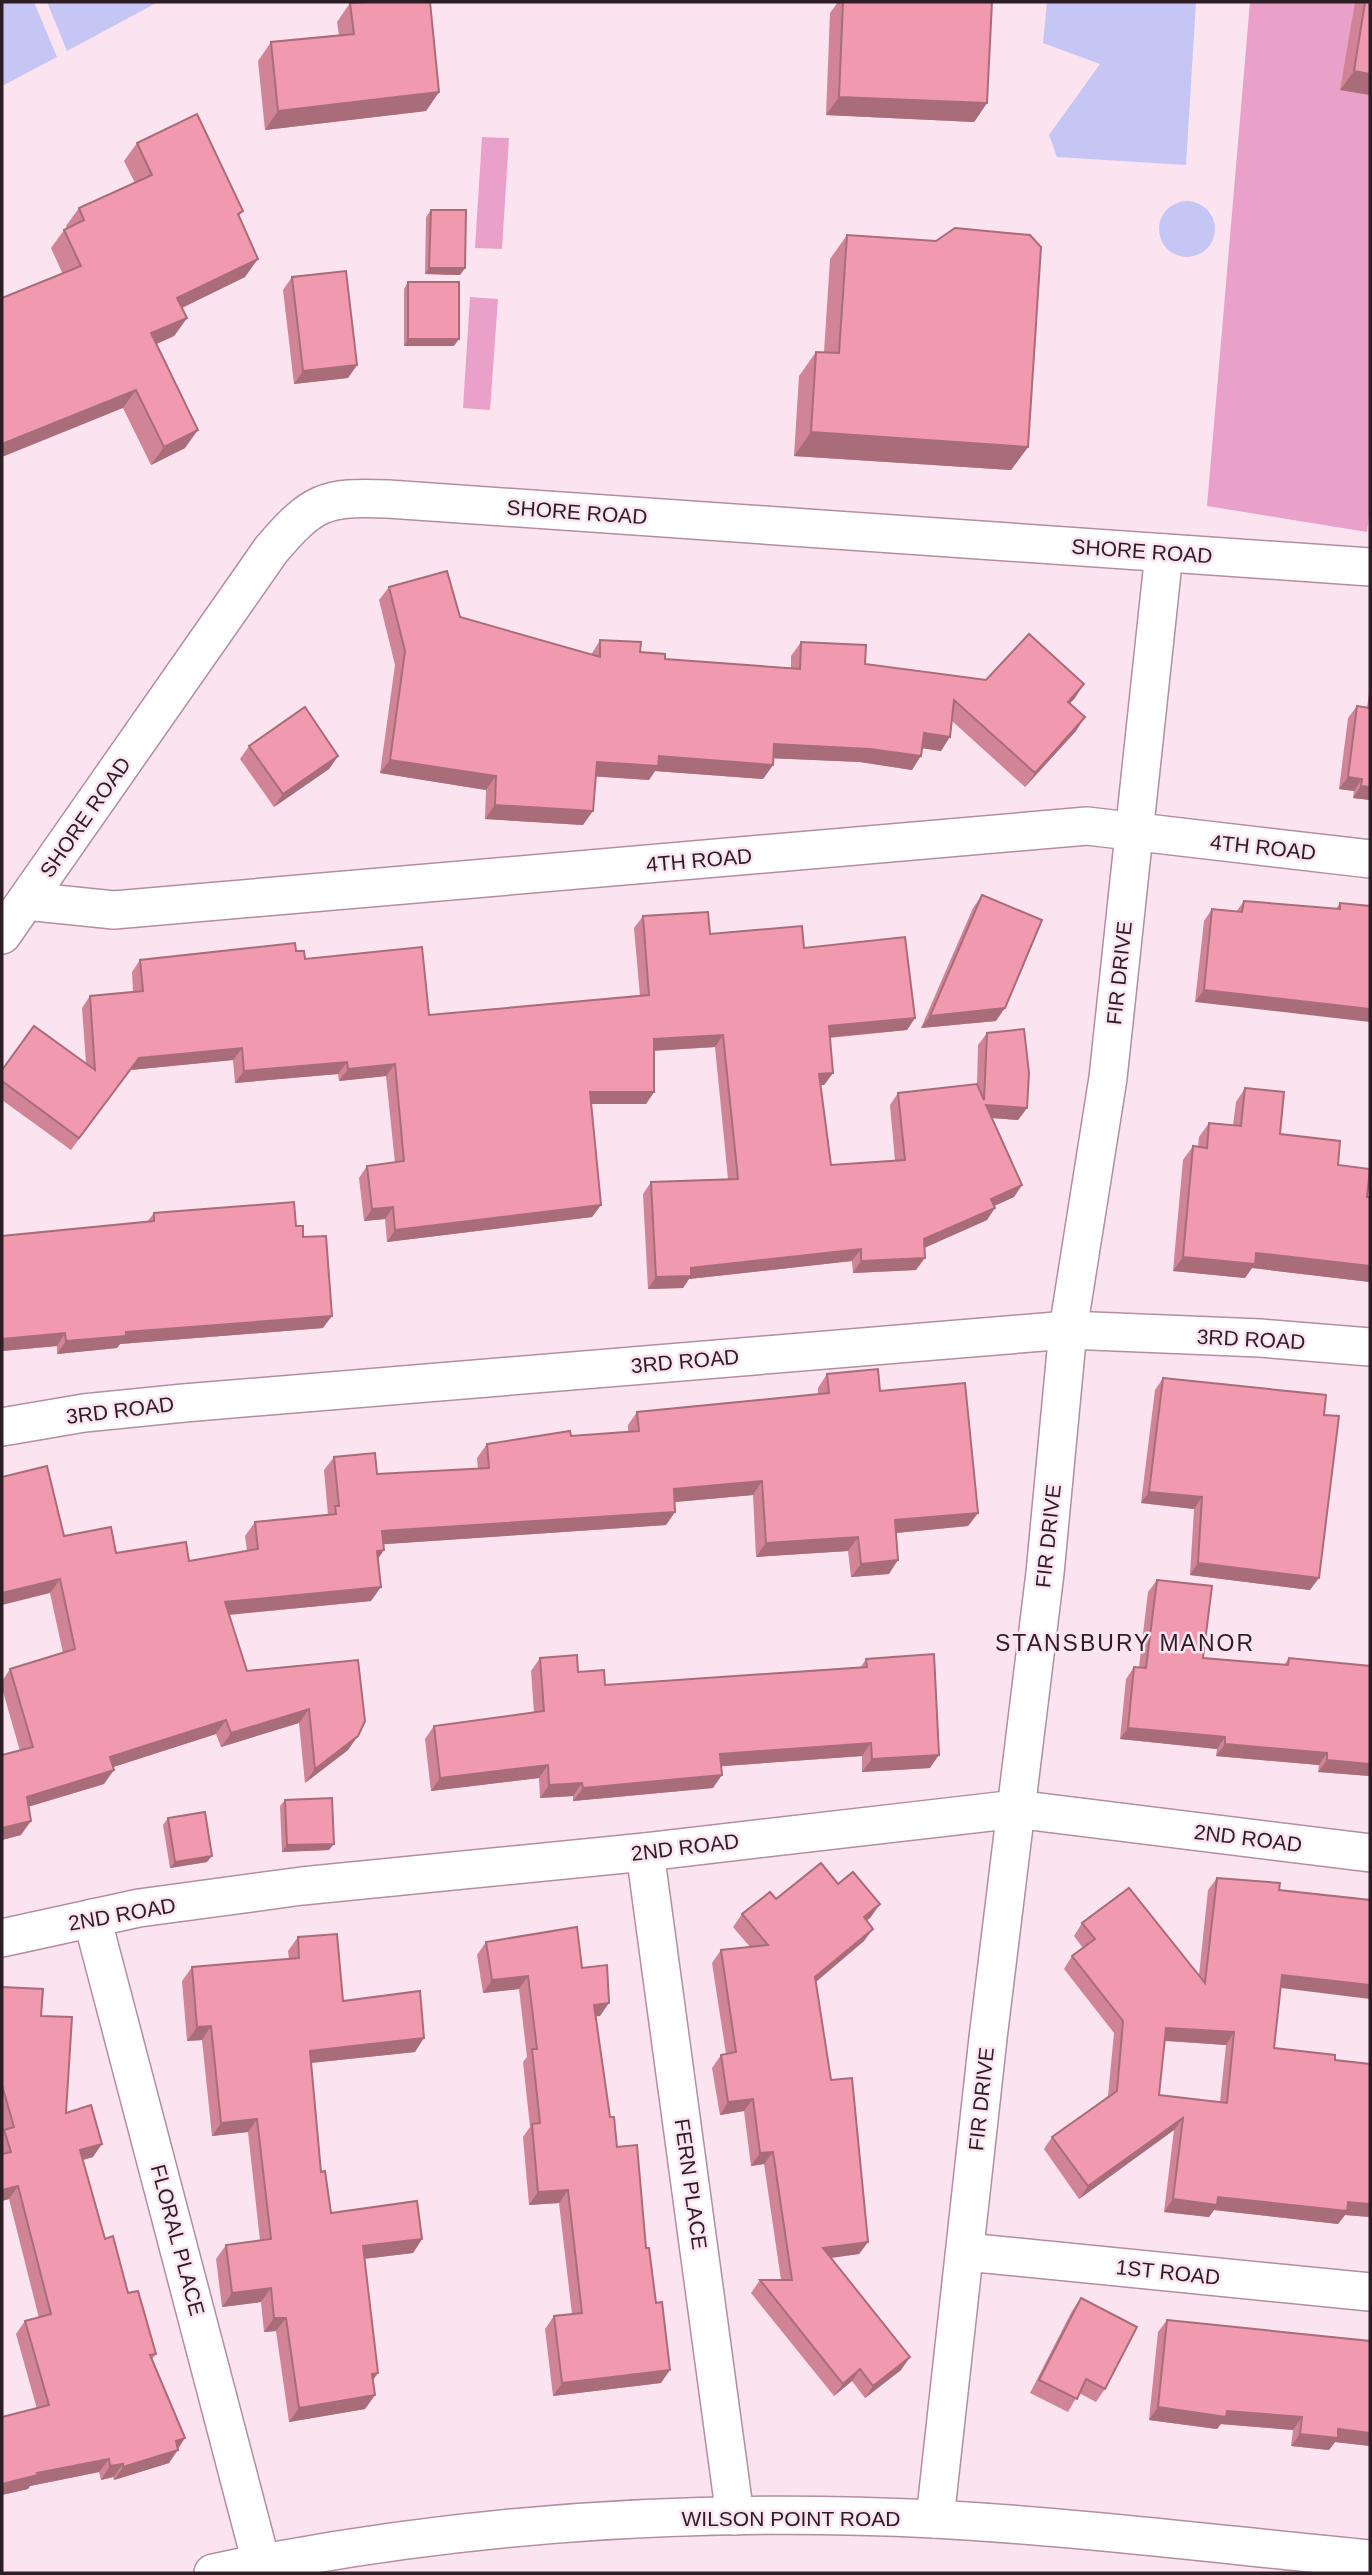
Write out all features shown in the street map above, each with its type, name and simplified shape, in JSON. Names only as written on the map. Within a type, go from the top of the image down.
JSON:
[{"type":"street","name":"SHORE ROAD","points":[[2,935],[271,550],[295,522],[322,502],[351,498],[400,500],[1370,567]]},
{"type":"street","name":"FIR DRIVE","points":[[935,2519],[1045,1573],[1068,1330],[1108,1078],[1164,553]]},
{"type":"street","name":"4TH ROAD","points":[[26,901],[114,909],[1087,826],[1134,834],[1370,859]]},
{"type":"street","name":"3RD ROAD","points":[[2,1427],[84,1413],[197,1401],[1068,1330],[1260,1338],[1370,1348]]},
{"type":"street","name":"2ND ROAD","points":[[2,1938],[92,1918],[302,1886],[645,1853],[1016,1809],[1370,1853]]},
{"type":"street","name":"FERN PLACE","points":[[645,1853],[735,2516]]},
{"type":"street","name":"FLORAL PLACE","points":[[92,1918],[261,2562]]},
{"type":"street","name":"1ST ROAD","points":[[965,2252],[1370,2292]]},
{"type":"street","name":"WILSON POINT ROAD","points":[[213,2573],[261,2562],[520,2526],[735,2516],[935,2519],[1370,2559]]},
{"type":"shaded area","points":[[1250,2],[1370,2],[1370,508],[1367,532],[1207,506]]},
{"type":"shaded area","points":[[482,137],[509,138],[502,249],[475,248]]},
{"type":"shaded area","points":[[470,297],[498,299],[490,410],[463,408]]},
{"type":"water","points":[[2,2],[34,2],[57,57],[2,86]]},
{"type":"water","points":[[47,2],[158,2],[67,51]]},
{"type":"water","points":[[1047,2],[1196,2],[1186,165],[1057,157],[1049,135],[1100,64],[1043,43]]},
{"type":"water","points":[[1187,201],[1198,203],[1207,209],[1213,218],[1213,240],[1207,249],[1198,255],[1187,257],[1176,255],[1167,249],[1161,240],[1159,229],[1161,218],[1167,209],[1176,203]]},
{"type":"building","points":[[430,2],[439,92],[278,111],[271,42],[354,34],[350,3]]},
{"type":"building","points":[[843,2],[992,2],[987,103],[839,97]]},
{"type":"building","points":[[1365,2],[1370,2],[1370,74],[1354,71]]},
{"type":"building","points":[[197,114],[243,211],[238,214],[258,259],[177,298],[187,318],[151,333],[198,430],[164,447],[136,390],[2,444],[2,298],[81,266],[64,230],[84,220],[79,208],[152,175],[137,143]]},
{"type":"building","points":[[431,210],[466,210],[465,268],[429,268]]},
{"type":"building","points":[[955,228],[1030,235],[1041,247],[1028,447],[811,432],[816,352],[839,353],[847,235],[936,241]]},
{"type":"building","points":[[346,271],[357,365],[303,371],[292,277]]},
{"type":"building","points":[[408,282],[459,282],[459,339],[408,339]]},
{"type":"building","points":[[447,571],[460,617],[600,657],[600,640],[641,642],[640,652],[665,654],[665,659],[800,669],[801,642],[866,645],[865,664],[986,680],[1029,634],[1084,684],[1068,702],[1085,717],[1035,773],[954,700],[950,737],[924,733],[921,756],[870,749],[774,744],[773,765],[659,756],[658,766],[597,762],[593,811],[495,805],[496,776],[390,760],[405,651],[389,587]]},
{"type":"building","points":[[1357,706],[1370,708],[1370,787],[1361,786],[1362,779],[1348,777]]},
{"type":"building","points":[[305,707],[338,756],[283,794],[249,746]]},
{"type":"building","points":[[982,895],[1042,920],[1005,1008],[930,1016]]},
{"type":"building","points":[[1244,901],[1340,909],[1340,903],[1370,906],[1370,1009],[1204,990],[1212,909],[1242,912]]},
{"type":"building","points":[[708,912],[710,934],[802,926],[804,948],[905,937],[915,1018],[829,1026],[833,1073],[819,1074],[831,1165],[905,1160],[898,1093],[977,1084],[984,1100],[987,1033],[1024,1029],[1029,1073],[1027,1108],[986,1105],[1022,1185],[991,1199],[995,1208],[924,1239],[925,1258],[861,1261],[861,1249],[691,1268],[691,1276],[656,1277],[651,1182],[738,1179],[723,1035],[654,1039],[654,1092],[590,1092],[601,1205],[395,1230],[393,1207],[372,1209],[367,1166],[404,1161],[395,1064],[348,1069],[347,1062],[244,1071],[242,1048],[139,1058],[79,1138],[2,1081],[2,1070],[34,1026],[95,1070],[90,996],[143,991],[140,960],[295,943],[296,951],[304,951],[305,959],[422,947],[429,1015],[649,995],[643,916]]},
{"type":"building","points":[[1245,1088],[1284,1092],[1280,1134],[1340,1141],[1338,1165],[1370,1169],[1367,1197],[1370,1197],[1370,1266],[1256,1253],[1255,1264],[1183,1257],[1193,1146],[1207,1148],[1209,1123],[1241,1126]]},
{"type":"building","points":[[294,1202],[296,1226],[303,1226],[303,1237],[326,1236],[332,1316],[126,1332],[126,1336],[66,1341],[65,1333],[2,1339],[2,1236],[154,1221],[154,1213]]},
{"type":"building","points":[[878,1369],[880,1391],[965,1383],[978,1513],[895,1520],[898,1560],[861,1564],[858,1537],[766,1543],[762,1481],[674,1489],[675,1512],[382,1531],[384,1550],[377,1551],[381,1587],[225,1602],[247,1671],[358,1660],[365,1721],[358,1736],[315,1769],[309,1709],[231,1733],[226,1720],[110,1757],[114,1770],[27,1797],[31,1821],[2,1828],[2,1755],[33,1747],[10,1669],[75,1649],[60,1579],[2,1593],[2,1477],[47,1466],[64,1536],[111,1527],[116,1553],[186,1542],[189,1561],[258,1549],[255,1522],[336,1514],[335,1506],[339,1506],[334,1457],[375,1453],[377,1474],[489,1468],[487,1444],[570,1431],[571,1436],[639,1431],[637,1412],[829,1393],[827,1374]]},
{"type":"building","points":[[1163,1378],[1326,1395],[1324,1415],[1339,1416],[1319,1578],[1198,1563],[1202,1497],[1149,1492]]},
{"type":"building","points":[[1157,1580],[1212,1586],[1203,1658],[1288,1665],[1289,1658],[1370,1666],[1370,1764],[1327,1760],[1327,1753],[1225,1744],[1225,1737],[1128,1728],[1134,1667],[1146,1668]]},
{"type":"building","points":[[934,1654],[939,1755],[872,1759],[871,1743],[720,1754],[722,1775],[583,1788],[582,1783],[549,1785],[548,1765],[440,1778],[434,1726],[544,1711],[540,1658],[577,1655],[578,1672],[604,1670],[605,1685],[867,1667],[866,1659]]},
{"type":"building","points":[[332,1798],[334,1844],[287,1845],[285,1800]]},
{"type":"building","points":[[205,1812],[212,1856],[175,1862],[168,1818]]},
{"type":"building","points":[[821,1863],[838,1884],[853,1872],[880,1904],[864,1917],[873,1929],[815,1977],[831,2080],[852,2078],[868,2242],[823,2248],[910,2357],[873,2386],[860,2369],[843,2384],[760,2280],[792,2280],[773,2152],[760,2153],[753,2099],[728,2102],[721,2055],[736,2052],[721,1950],[768,1945],[742,1914],[770,1892],[776,1899]]},
{"type":"building","points":[[1217,1878],[1280,1883],[1279,1890],[1370,1900],[1370,1985],[1282,1975],[1274,2048],[1335,2055],[1335,2060],[1370,2064],[1370,2204],[1348,2202],[1347,2211],[1218,2197],[1217,2205],[1173,2199],[1183,2118],[1088,2186],[1052,2137],[1117,2091],[1123,2021],[1072,1956],[1095,1939],[1082,1923],[1129,1888],[1205,1983]],"holes":[[[1166,2028],[1234,2032],[1227,2103],[1159,2095]]]},
{"type":"building","points":[[577,1927],[582,1968],[607,1965],[609,2003],[594,2005],[610,2117],[614,2117],[617,2147],[637,2145],[646,2248],[649,2248],[656,2303],[662,2302],[670,2370],[562,2383],[554,2316],[582,2313],[568,2190],[538,2192],[532,2124],[540,2123],[532,2049],[537,2049],[528,1976],[492,1980],[486,1942]]},
{"type":"building","points":[[337,1934],[343,2001],[420,1991],[424,2038],[310,2051],[321,2172],[325,2171],[331,2213],[417,2201],[422,2239],[363,2246],[378,2373],[372,2374],[375,2395],[299,2408],[286,2318],[274,2318],[271,2288],[232,2293],[226,2245],[271,2239],[257,2119],[221,2123],[211,2026],[197,2027],[192,1967],[299,1958],[298,1937]]},
{"type":"building","points":[[2,1987],[43,1989],[41,2016],[72,2017],[66,2113],[91,2105],[102,2144],[80,2150],[105,2239],[113,2236],[128,2293],[138,2291],[156,2354],[150,2355],[185,2438],[176,2441],[178,2450],[123,2467],[123,2464],[110,2466],[109,2459],[37,2473],[38,2475],[2,2484],[2,2417],[49,2405],[25,2321],[51,2314],[18,2186],[2,2190],[2,2154],[11,2152],[4,2130],[14,2127],[2,2085]]},
{"type":"building","points":[[1081,2298],[1137,2327],[1105,2389],[1086,2379],[1077,2399],[1039,2380]]},
{"type":"building","points":[[1167,2320],[1370,2341],[1370,2433],[1338,2429],[1338,2438],[1300,2434],[1302,2417],[1227,2411],[1226,2417],[1158,2407]]},
{"type":"district","name":"STANSBURY MANOR","points":[[1125,1643]]}]
